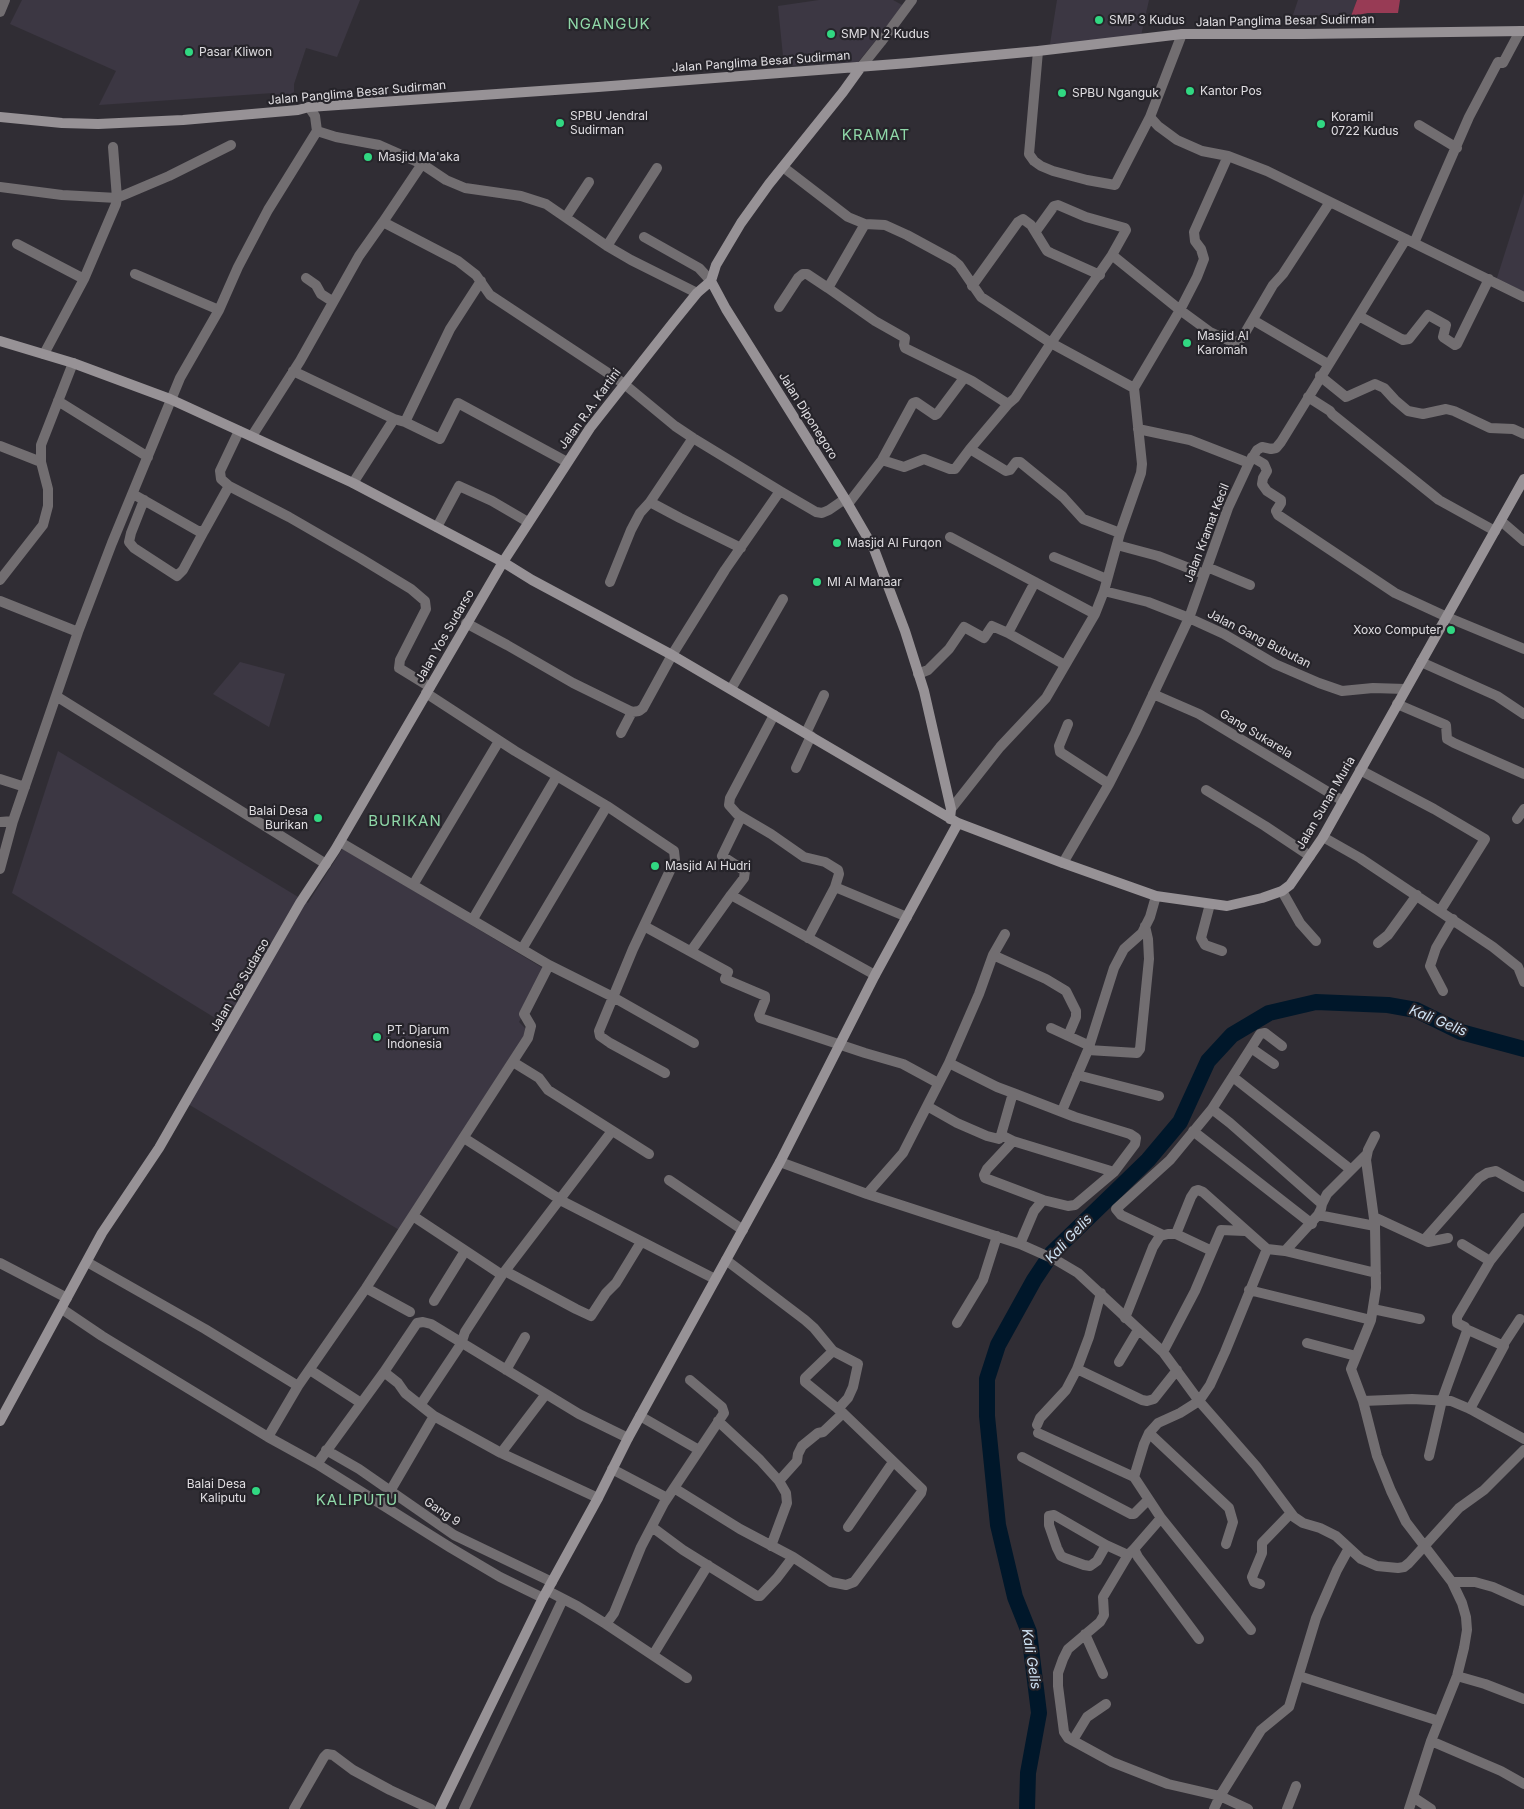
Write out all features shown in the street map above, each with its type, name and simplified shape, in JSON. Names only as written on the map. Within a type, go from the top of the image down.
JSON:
[{"type":"main road","name":"Jalan Panglima Besar Sudirman","points":[[0,117],[62,123],[98,124],[183,120],[298,110],[309,107],[598,87],[1038,51],[1182,34],[1522,31]]},
{"type":"main road","points":[[711,281],[716,265],[740,223],[843,92],[861,66]]},
{"type":"main road","name":"Jalan R.A. Kartini","points":[[503,562],[567,462],[623,383],[697,293],[711,281]]},
{"type":"main road","name":"Jalan Diponegoro","points":[[711,281],[726,309],[847,501],[874,549],[905,631],[918,674],[953,817]]},
{"type":"main road","name":"Jalan Sunan Muria","points":[[0,341],[73,363],[170,399],[353,483],[503,562],[532,580],[672,655],[953,817],[1063,863],[1156,896],[1227,906],[1262,898],[1282,891],[1290,885],[1323,837],[1524,479]]},
{"type":"main road","name":"Jalan Yos Sudarso","points":[[0,1421],[102,1233],[159,1148],[300,903],[340,842],[503,562]]},
{"type":"main road","points":[[440,1809],[548,1590],[628,1438],[780,1162],[841,1045],[875,975],[907,917],[953,817]]},
{"type":"street","points":[[0,12],[5,0]]},
{"type":"street","points":[[861,66],[911,0]]},
{"type":"street","points":[[1251,460],[1262,447],[1276,448],[1282,442],[1320,376],[1410,241],[1498,62],[1503,63],[1522,31]]},
{"type":"street","points":[[1038,51],[1029,154],[1034,162],[1053,171],[1115,185],[1150,117],[1182,34]]},
{"type":"street","points":[[229,486],[178,576],[134,548],[129,542],[148,457],[170,399],[219,310],[238,267],[268,210],[317,131],[315,116],[309,107]]},
{"type":"street","points":[[1150,117],[1158,126],[1177,140],[1202,151],[1228,156],[1268,170],[1524,297]]},
{"type":"street","points":[[1419,125],[1457,148]]},
{"type":"street","points":[[317,131],[336,137],[379,145],[422,164],[446,180],[465,188],[521,196],[546,204],[607,246],[697,293]]},
{"type":"street","points":[[0,187],[62,195],[117,198],[232,145]]},
{"type":"street","points":[[44,354],[84,279],[117,198],[113,147]]},
{"type":"street","points":[[953,817],[1000,747],[1046,698],[1095,614],[1141,473],[1134,388],[1180,310],[1197,277],[1204,259],[1201,249],[1195,241],[1194,232],[1228,156]]},
{"type":"street","points":[[252,436],[293,371],[358,256],[422,164]]},
{"type":"street","points":[[783,167],[848,217],[865,224],[885,225],[953,260],[981,297],[1051,343],[1134,388]]},
{"type":"street","points":[[607,246],[657,168]]},
{"type":"street","points":[[566,217],[589,182]]},
{"type":"street","points":[[1112,255],[1210,332],[1230,342],[1237,342],[1242,338],[1273,285],[1283,274],[1330,202]]},
{"type":"street","points":[[882,460],[904,467],[924,458],[950,469],[955,469],[970,448],[1015,398],[1051,343],[1100,275],[1126,230],[1125,228],[1086,217],[1058,205],[1054,206],[1036,231]]},
{"type":"street","points":[[972,286],[1020,220],[1026,220],[1036,231],[1047,251],[1100,275]]},
{"type":"street","points":[[383,222],[458,261],[481,281],[490,295],[623,383],[675,426],[816,512],[822,513],[847,501],[882,460],[913,402],[937,414],[964,378]]},
{"type":"street","points":[[828,288],[865,224]]},
{"type":"street","points":[[644,237],[699,268],[711,281]]},
{"type":"street","points":[[17,244],[84,279]]},
{"type":"street","points":[[135,274],[219,310]]},
{"type":"street","points":[[779,307],[803,274],[807,274],[875,321],[905,338],[905,348],[964,378],[1008,404]]},
{"type":"street","points":[[306,278],[318,288],[321,294],[332,301]]},
{"type":"street","points":[[1359,316],[1403,340],[1409,339],[1428,315],[1446,325],[1442,334],[1443,337],[1455,345],[1489,279]]},
{"type":"street","points":[[405,422],[450,329],[481,281]]},
{"type":"street","points":[[1253,320],[1328,364]]},
{"type":"street","points":[[0,580],[43,525],[48,506],[48,489],[41,462],[41,445],[73,363]]},
{"type":"street","points":[[293,371],[440,439],[458,402],[567,462]]},
{"type":"street","points":[[1320,376],[1346,397],[1375,384],[1384,388],[1408,411],[1423,414],[1446,409],[1490,428],[1513,429],[1524,434]]},
{"type":"street","points":[[1308,397],[1330,411],[1439,500],[1495,531]]},
{"type":"street","points":[[58,401],[148,457]]},
{"type":"street","points":[[353,483],[394,419]]},
{"type":"street","points":[[1138,429],[1190,440],[1264,464],[1267,471],[1262,484],[1267,491],[1280,500],[1281,503],[1276,511],[1278,515],[1396,593],[1524,650]]},
{"type":"street","points":[[238,431],[220,471],[221,479],[229,486],[289,517],[411,589],[425,601],[426,609],[400,660],[399,668],[499,740],[607,806],[674,851],[675,860],[599,1029],[599,1035],[610,1043],[665,1073]]},
{"type":"street","points":[[610,582],[640,513],[650,502],[693,438]]},
{"type":"street","points":[[0,446],[41,462]]},
{"type":"street","points":[[970,448],[1006,470],[1010,470],[1016,462],[1020,462],[1063,497],[1083,518],[1120,533]]},
{"type":"street","name":"Jalan Kramat Kecil","points":[[1063,863],[1109,784],[1135,733],[1188,618],[1228,508],[1251,460]]},
{"type":"street","points":[[437,527],[459,486],[492,501],[528,522]]},
{"type":"street","points":[[466,623],[573,683],[632,712],[639,711],[643,708],[672,655],[780,491]]},
{"type":"street","points":[[139,497],[198,531],[204,531]]},
{"type":"street","points":[[0,869],[13,821],[78,632],[112,543],[139,497]]},
{"type":"street","points":[[650,502],[703,531],[741,548]]},
{"type":"street","points":[[1501,521],[1524,541]]},
{"type":"street","points":[[950,538],[1095,614]]},
{"type":"street","points":[[1116,545],[1250,585]]},
{"type":"street","points":[[1054,557],[1107,579]]},
{"type":"street","points":[[1008,634],[1035,582]]},
{"type":"street","name":"Jalan Gang Bubutan","points":[[1104,591],[1148,602],[1188,618],[1224,634],[1275,664],[1342,691],[1373,688],[1405,689]]},
{"type":"street","points":[[732,689],[783,599]]},
{"type":"street","points":[[0,601],[78,632]]},
{"type":"street","points":[[918,674],[928,670],[949,649],[964,627],[984,638],[992,626],[1065,665]]},
{"type":"street","points":[[1421,662],[1497,696],[1524,714]]},
{"type":"street","name":"Gang Sukarela","points":[[1152,694],[1199,714],[1343,800]]},
{"type":"street","points":[[796,768],[824,695]]},
{"type":"street","points":[[56,696],[326,864]]},
{"type":"street","points":[[1397,704],[1446,725],[1446,739],[1524,774]]},
{"type":"street","points":[[621,733],[632,712]]},
{"type":"street","points":[[774,715],[729,801],[731,809],[741,817],[806,859],[825,862],[836,868],[839,874],[835,887],[808,938]]},
{"type":"street","points":[[1068,724],[1059,746],[1060,752],[1109,784]]},
{"type":"street","points":[[413,885],[499,740]]},
{"type":"street","points":[[1360,770],[1434,809],[1485,839],[1440,911]]},
{"type":"street","points":[[473,919],[557,776]]},
{"type":"street","points":[[0,779],[25,786]]},
{"type":"street","points":[[1206,790],[1310,856]]},
{"type":"street","points":[[522,949],[607,806]]},
{"type":"street","points":[[1517,819],[1524,809]]},
{"type":"street","points":[[691,951],[744,878],[745,871],[722,856],[741,817]]},
{"type":"street","points":[[0,822],[13,821]]},
{"type":"street","points":[[1323,837],[1360,858],[1521,964],[1524,982]]},
{"type":"street","points":[[340,842],[549,965],[613,997],[694,1043]]},
{"type":"street","points":[[835,887],[907,917]]},
{"type":"street","points":[[1282,891],[1300,923],[1316,941]]},
{"type":"street","points":[[731,895],[875,975]]},
{"type":"street","points":[[1378,943],[1388,936],[1417,895]]},
{"type":"street","points":[[1062,1112],[1089,1048],[1114,968],[1124,949],[1142,933],[1150,917],[1156,896]]},
{"type":"street","points":[[1210,904],[1201,938],[1205,945],[1222,951]]},
{"type":"street","points":[[1443,991],[1430,966],[1436,948],[1453,919]]},
{"type":"street","points":[[644,926],[728,972],[725,979],[765,996],[759,1014],[760,1018],[903,1064],[938,1083]]},
{"type":"street","points":[[1051,1028],[1089,1048],[1137,1053],[1140,1049],[1149,959],[1145,926]]},
{"type":"street","points":[[867,1194],[903,1153],[949,1063],[979,994],[993,956],[1005,934]]},
{"type":"street","points":[[993,956],[1046,979],[1066,991],[1076,1011],[1076,1017],[1068,1036]]},
{"type":"street","points":[[268,1437],[298,1386],[366,1288],[531,1032],[531,1026],[524,1014],[549,965]]},
{"type":"street","points":[[1212,1251],[1176,1234],[1163,1234],[1121,1215],[1116,1209],[1170,1160],[1212,1109],[1261,1033],[1265,1033],[1282,1046]]},
{"type":"street","points":[[1251,1048],[1274,1064]]},
{"type":"street","points":[[513,1062],[539,1078],[548,1090],[649,1154]]},
{"type":"street","points":[[949,1063],[997,1087],[1062,1112],[1130,1134],[1136,1138],[1134,1144],[1114,1172],[1075,1205],[1068,1206],[1043,1200],[985,1178],[984,1175],[988,1169],[1013,1141]]},
{"type":"street","points":[[1077,1075],[1159,1096]]},
{"type":"street","points":[[1233,1077],[1350,1169]]},
{"type":"street","points":[[927,1106],[957,1123],[999,1139],[1013,1093]]},
{"type":"street","points":[[1212,1109],[1322,1204]]},
{"type":"street","points":[[421,1404],[461,1344],[465,1332],[503,1273],[612,1131]]},
{"type":"street","points":[[1193,1131],[1312,1224]]},
{"type":"street","points":[[1001,1135],[1013,1141],[1114,1172]]},
{"type":"street","points":[[1375,1136],[1367,1154],[1366,1168],[1374,1222],[1376,1288],[1371,1320],[1351,1369],[1363,1401],[1377,1456],[1391,1491],[1406,1522],[1452,1582],[1462,1602],[1467,1630],[1457,1676],[1431,1741],[1409,1809]]},
{"type":"street","points":[[464,1138],[560,1200],[715,1279]]},
{"type":"street","points":[[1285,1251],[1312,1224],[1327,1194],[1367,1154]]},
{"type":"street","points":[[780,1162],[867,1194],[1020,1244],[1056,1260],[1078,1273],[1163,1352],[1199,1401],[1256,1466],[1291,1513],[1303,1524],[1320,1528],[1336,1536],[1361,1559],[1377,1566],[1398,1568],[1409,1563],[1459,1508],[1484,1490],[1524,1450]]},
{"type":"street","points":[[1424,1240],[1479,1178],[1487,1172],[1496,1171],[1524,1187]]},
{"type":"street","points":[[669,1180],[743,1230]]},
{"type":"street","points":[[1176,1234],[1191,1197],[1198,1190],[1203,1192],[1267,1249],[1285,1251],[1376,1273]]},
{"type":"street","points":[[1020,1244],[1030,1219],[1043,1200]]},
{"type":"street","points":[[1318,1215],[1374,1222],[1431,1242],[1448,1238]]},
{"type":"street","points":[[412,1216],[465,1251],[503,1273],[591,1316],[606,1293],[616,1283],[641,1242]]},
{"type":"street","points":[[1504,1345],[1466,1329],[1457,1323],[1457,1317],[1490,1261],[1524,1218]]},
{"type":"street","points":[[1163,1352],[1195,1292],[1221,1230],[1245,1231]]},
{"type":"street","points":[[1125,1318],[1153,1247],[1163,1234]]},
{"type":"street","points":[[957,1324],[984,1279],[997,1236]]},
{"type":"street","points":[[1462,1244],[1490,1261]]},
{"type":"street","points":[[1134,1477],[1149,1433],[1158,1424],[1199,1401],[1210,1385],[1267,1249]]},
{"type":"street","points":[[434,1300],[465,1251]]},
{"type":"street","points":[[726,1260],[805,1320],[833,1351],[858,1364],[853,1387],[840,1411],[822,1432],[818,1433],[802,1447],[796,1463],[779,1481]]},
{"type":"street","points":[[87,1262],[298,1386]]},
{"type":"street","points":[[0,1263],[67,1298]]},
{"type":"street","points":[[366,1288],[410,1312]]},
{"type":"street","points":[[1249,1290],[1371,1320]]},
{"type":"street","points":[[1101,1293],[1089,1337],[1077,1369],[1066,1390],[1040,1418],[1038,1429],[1134,1477],[1148,1500],[1251,1630]]},
{"type":"street","points":[[62,1309],[102,1336],[268,1437],[317,1464],[500,1577],[548,1590],[606,1624],[687,1678]]},
{"type":"street","points":[[1373,1309],[1420,1319]]},
{"type":"street","points":[[1470,1409],[1520,1319]]},
{"type":"street","points":[[317,1464],[417,1323],[423,1322],[431,1324],[461,1344],[579,1414],[628,1438]]},
{"type":"street","points":[[1429,1456],[1442,1400],[1464,1342],[1466,1329]]},
{"type":"street","points":[[1119,1362],[1138,1330]]},
{"type":"street","points":[[506,1370],[525,1337]]},
{"type":"street","points":[[1307,1343],[1356,1356]]},
{"type":"street","points":[[674,1488],[740,1529],[793,1557],[831,1582],[846,1585],[854,1582],[921,1493],[922,1489],[840,1411],[804,1380],[833,1351]]},
{"type":"street","points":[[1077,1369],[1147,1401],[1154,1399],[1177,1370]]},
{"type":"street","points":[[310,1370],[361,1404]]},
{"type":"street","points":[[384,1372],[405,1393],[434,1416],[501,1453],[598,1498]]},
{"type":"street","points":[[606,1624],[614,1613],[641,1547],[668,1498],[724,1413],[722,1407],[690,1380]]},
{"type":"street","points":[[501,1453],[546,1394]]},
{"type":"street","points":[[1363,1401],[1442,1400],[1470,1409],[1524,1439]]},
{"type":"street","points":[[382,1505],[389,1490],[434,1416]]},
{"type":"street","points":[[640,1416],[699,1450]]},
{"type":"street","points":[[718,1421],[760,1460],[779,1481],[786,1492],[787,1503],[771,1546]]},
{"type":"street","points":[[1149,1433],[1229,1508],[1233,1522],[1226,1544]]},
{"type":"street","name":"Gang 9","points":[[326,1450],[359,1469],[454,1535],[548,1590]]},
{"type":"street","points":[[1022,1457],[1131,1514],[1134,1514],[1148,1500]]},
{"type":"street","points":[[848,1527],[893,1462]]},
{"type":"street","points":[[612,1469],[668,1498]]},
{"type":"street","points":[[1260,1584],[1254,1582],[1252,1577],[1262,1553],[1262,1543],[1291,1513]]},
{"type":"street","points":[[1106,1545],[1098,1560],[1090,1566],[1065,1558],[1057,1548],[1049,1525],[1049,1516],[1054,1515],[1106,1545],[1131,1552],[1138,1557],[1199,1639]]},
{"type":"street","points":[[1162,1518],[1131,1552],[1103,1597],[1104,1615],[1100,1622],[1068,1649],[1058,1673],[1064,1732],[1073,1740],[1128,1769],[1168,1784],[1220,1796],[1248,1809]]},
{"type":"street","points":[[652,1527],[758,1596],[777,1578],[793,1557]]},
{"type":"street","points":[[1214,1809],[1261,1730],[1289,1707],[1316,1618],[1349,1548]]},
{"type":"street","points":[[653,1655],[708,1565]]},
{"type":"street","points":[[1452,1582],[1475,1582],[1494,1587],[1524,1601]]},
{"type":"street","points":[[464,1809],[564,1599]]},
{"type":"street","points":[[1085,1634],[1103,1674]]},
{"type":"street","points":[[1299,1676],[1439,1721]]},
{"type":"street","points":[[1457,1676],[1524,1698]]},
{"type":"street","points":[[1073,1740],[1086,1717],[1106,1704]]},
{"type":"street","points":[[1431,1741],[1501,1771],[1524,1784]]},
{"type":"street","points":[[294,1809],[327,1754],[333,1755],[353,1770],[390,1790],[431,1809]]},
{"type":"street","points":[[1287,1809],[1296,1786]]},
{"type":"street","points":[[1413,1797],[1431,1809]]},
{"type":"shaded area","name":"Pasar Kliwon","points":[[22,0],[360,0],[337,57],[306,48],[294,84],[294,92],[286,97],[277,96],[273,93],[99,105],[116,71],[10,24]]},
{"type":"shaded area","name":"SMP N 2 Kudus","points":[[819,0],[893,0],[904,6],[858,62],[784,66],[778,6]]},
{"type":"shaded area","name":"SMP 3 Kudus","points":[[1057,0],[1149,0],[1140,40],[1050,44]]},
{"type":"shaded area","points":[[1298,0],[1357,0],[1351,16],[1293,15]]},
{"type":"shaded area","points":[[1357,0],[1400,0],[1398,13],[1368,13],[1351,16]]},
{"type":"shaded area","points":[[1524,193],[1524,293],[1496,281]]},
{"type":"shaded area","points":[[240,662],[285,674],[269,727],[213,694]]},
{"type":"shaded area","points":[[58,751],[308,903],[343,848],[546,970],[519,1022],[529,1032],[401,1231],[188,1104],[233,1029],[12,893]]},
{"type":"waterway","name":"Kali Gelis","points":[[1027,1809],[1028,1773],[1039,1713],[1029,1632],[1015,1597],[998,1525],[987,1416],[987,1379],[998,1345],[1034,1280],[1052,1253],[1148,1160],[1180,1122],[1208,1061],[1232,1035],[1269,1013],[1316,1002],[1388,1005],[1416,1010],[1461,1032],[1524,1049]]},
{"type":"place","name":"SMP 3 Kudus","points":[[1099,20]]},
{"type":"place","name":"SMP N 2 Kudus","points":[[831,34]]},
{"type":"place","name":"Pasar Kliwon","points":[[189,52]]},
{"type":"place","name":"Kantor Pos","points":[[1190,91]]},
{"type":"place","name":"SPBU Nganguk","points":[[1062,93]]},
{"type":"place","name":"SPBU Jendral Sudirman","points":[[560,123]]},
{"type":"place","name":"Koramil 0722 Kudus","points":[[1321,124]]},
{"type":"place","name":"Masjid Ma'aka","points":[[368,157]]},
{"type":"place","name":"Masjid Al Karomah","points":[[1187,343]]},
{"type":"place","name":"Masjid Al Furqon","points":[[837,543]]},
{"type":"place","name":"MI Al Manaar","points":[[817,582]]},
{"type":"place","name":"Xoxo Computer","points":[[1451,630]]},
{"type":"place","name":"Balai Desa Burikan","points":[[318,818]]},
{"type":"place","name":"Masjid Al Hudri","points":[[655,866]]},
{"type":"place","name":"PT. Djarum Indonesia","points":[[377,1037]]},
{"type":"place","name":"Balai Desa Kaliputu","points":[[256,1491]]},
{"type":"district","name":"NGANGUK","points":[[609,24]]},
{"type":"district","name":"KRAMAT","points":[[876,135]]},
{"type":"district","name":"BURIKAN","points":[[405,821]]},
{"type":"district","name":"KALIPUTU","points":[[357,1500]]}]
